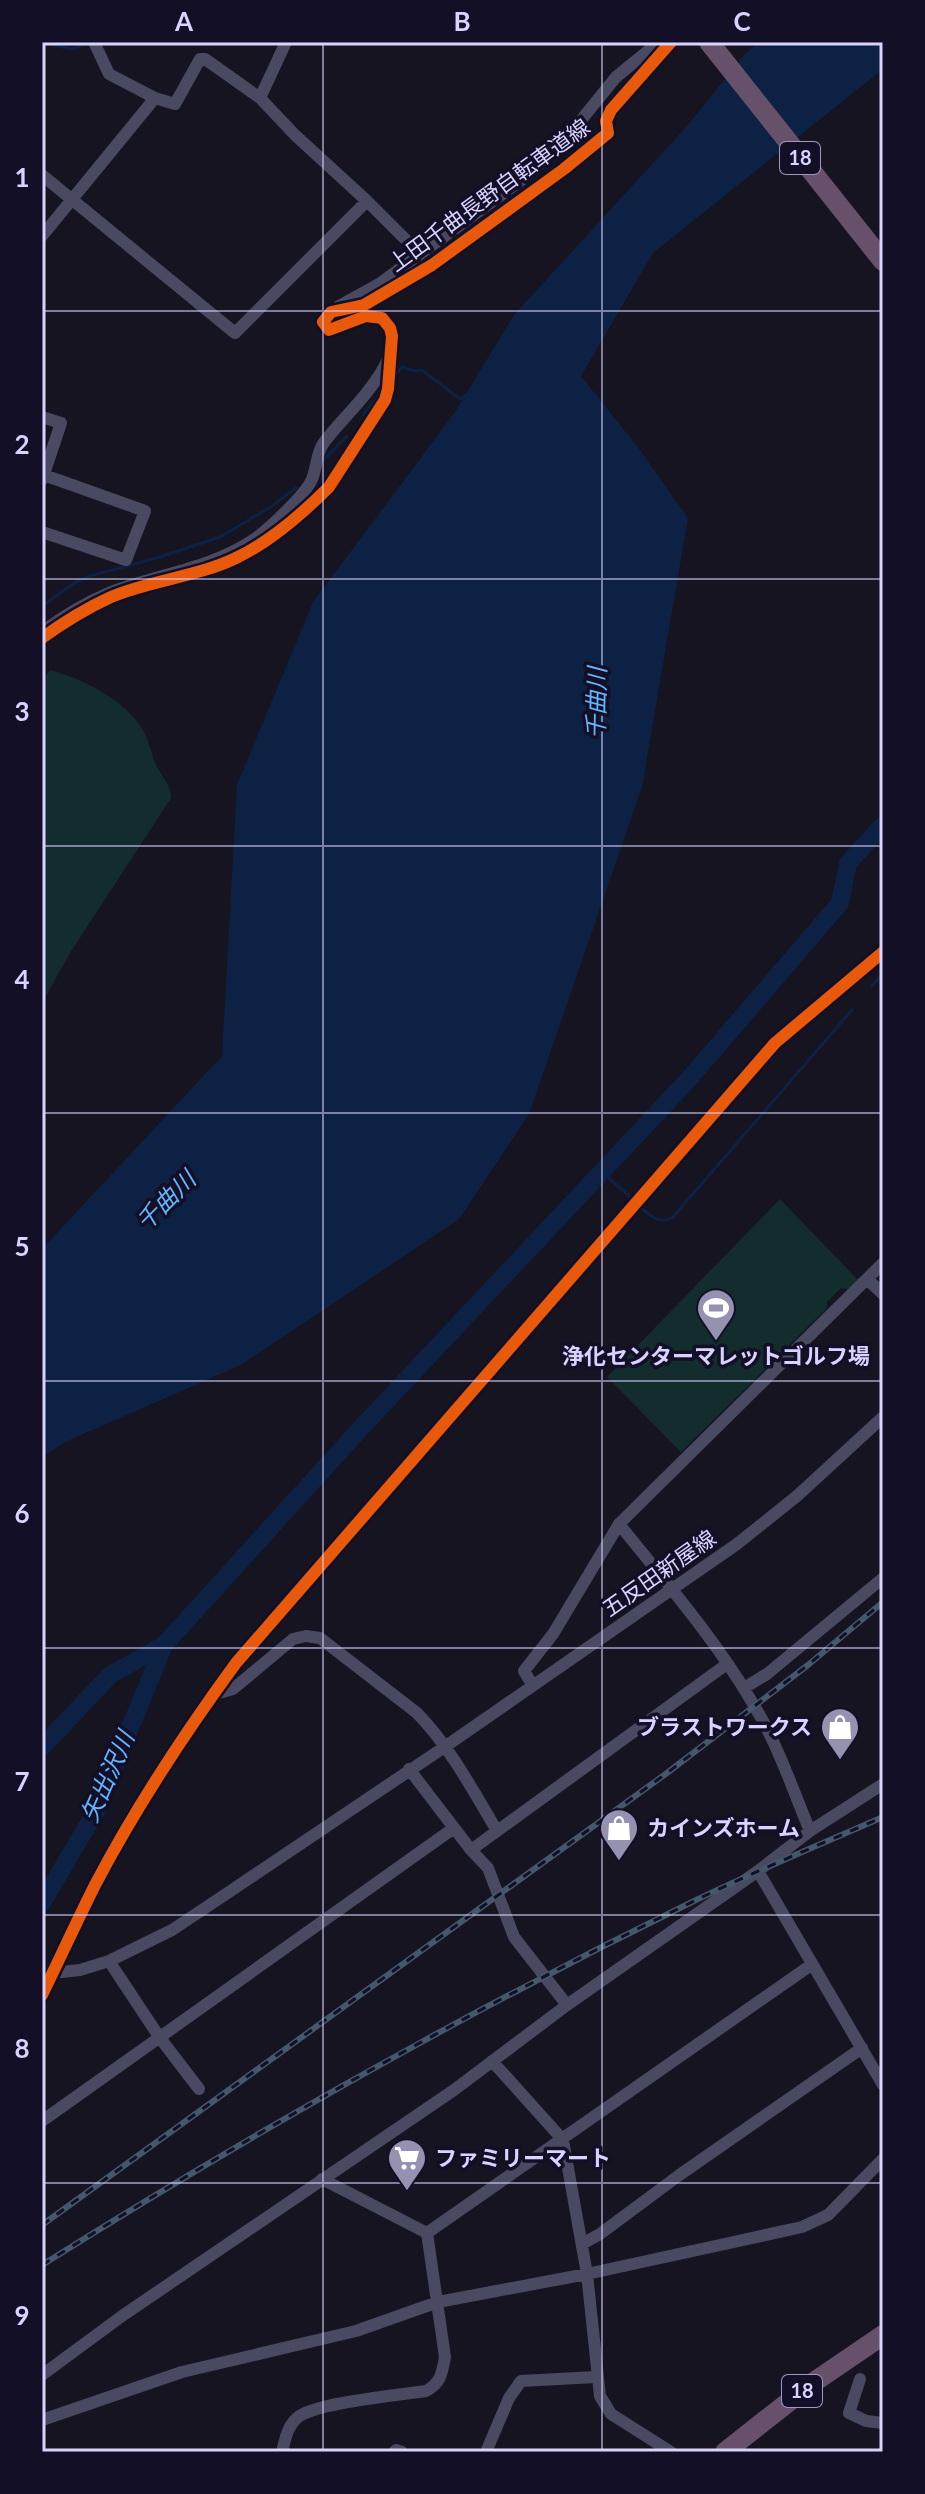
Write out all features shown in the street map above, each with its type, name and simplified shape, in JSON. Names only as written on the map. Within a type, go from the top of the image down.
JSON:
[{"type":"highway","name":"18","points":[[714,48],[883,261]]},
{"type":"highway","name":"18","points":[[725,2452],[814,2382],[883,2335]]},
{"type":"street","points":[[94,42],[109,74],[155,98],[175,104],[200,59],[205,59],[260,98],[419,253]]},
{"type":"street","points":[[260,98],[286,42]]},
{"type":"street","points":[[42,632],[110,593],[229,554],[254,540],[274,523],[308,487],[321,446],[374,382],[389,357],[392,336],[382,318],[366,316],[329,330],[323,322],[339,306],[379,284],[548,158],[616,77],[659,42]]},
{"type":"street","points":[[42,236],[155,98]]},
{"type":"street","points":[[42,175],[235,333],[367,201]]},
{"type":"street","points":[[42,417],[61,423],[43,478],[145,511],[126,560],[42,532]]},
{"type":"street","points":[[42,1995],[46,1973],[145,1798],[180,1739],[236,1663],[775,1043],[883,952]]},
{"type":"street","points":[[532,1684],[524,1671],[553,1634],[619,1524],[883,1263]]},
{"type":"street","points":[[867,1279],[883,1294]]},
{"type":"street","name":"五反田新屋線","points":[[46,1973],[80,1970],[109,1961],[172,1930],[672,1590],[767,1521],[883,1417]]},
{"type":"street","points":[[619,1524],[744,1688],[774,1742],[810,1831]]},
{"type":"street","points":[[744,1688],[767,1674],[883,1578]]},
{"type":"street","points":[[212,1695],[233,1689],[293,1639],[320,1638],[417,1713],[446,1746],[496,1829]]},
{"type":"street","points":[[471,1850],[727,1664]]},
{"type":"street","points":[[409,1769],[488,1868],[514,1937],[567,2005]]},
{"type":"street","points":[[42,2375],[122,2316],[492,2061],[810,1831],[883,1784]]},
{"type":"street","points":[[42,2121],[454,1828]]},
{"type":"street","points":[[758,1871],[883,2085]]},
{"type":"street","points":[[109,1961],[160,2038],[199,2089]]},
{"type":"street","points":[[427,2233],[811,1965]]},
{"type":"street","points":[[582,2244],[862,2048]]},
{"type":"street","points":[[492,2061],[563,2140],[587,2274],[600,2396],[611,2414],[671,2452]]},
{"type":"street","points":[[42,2420],[182,2372],[356,2331],[438,2302],[587,2274],[816,2222],[828,2215],[883,2159]]},
{"type":"street","points":[[322,2179],[427,2233]]},
{"type":"street","points":[[282,2452],[287,2431],[298,2416],[319,2408],[426,2391],[435,2386],[442,2376],[445,2357],[427,2233]]},
{"type":"street","points":[[486,2452],[509,2398],[521,2381],[596,2377]]},
{"type":"street","points":[[860,2379],[849,2413],[866,2421],[883,2423]]},
{"type":"street","points":[[394,2452],[402,2452]]},
{"type":"green space","points":[[50,670],[102,692],[135,719],[145,734],[156,765],[170,789],[171,798],[70,953],[42,1003],[42,681]]},
{"type":"green space","name":"浄化センターマレットゴルフ場","points":[[780,1199],[858,1280],[848,1289],[841,1288],[827,1302],[827,1308],[681,1452],[607,1377]]},
{"type":"water","points":[[759,42],[883,42],[883,69],[653,253],[581,376],[637,446],[688,518],[642,787],[529,1114],[459,1219],[241,1365],[65,1442],[42,1457],[42,1249],[222,1056],[237,785],[313,602],[455,412],[514,315],[687,126],[746,53]]},
{"type":"waterway","points":[[42,42],[71,49],[89,43]]},
{"type":"waterway","points":[[394,376],[402,367],[422,370],[460,399],[466,395]]},
{"type":"waterway","points":[[363,415],[384,389]]},
{"type":"waterway","points":[[320,464],[347,436]]},
{"type":"waterway","points":[[42,606],[90,576],[220,537],[296,488]]},
{"type":"waterway","name":"千曲川","points":[[42,1747],[110,1675],[164,1645],[360,1429],[688,1080],[840,903],[848,863],[883,825]]},
{"type":"waterway","points":[[872,986],[883,973]]},
{"type":"waterway","points":[[640,1207],[659,1220],[673,1217],[852,1010]]},
{"type":"waterway","points":[[602,1172],[635,1201]]},
{"type":"waterway","name":"矢出沢川","points":[[42,1903],[96,1811],[164,1645]]},
{"type":"railway","points":[[42,2225],[667,1773],[808,1665],[883,1602]]},
{"type":"railway","points":[[42,2265],[281,2121],[524,1987],[714,1892],[883,1817]]},
{"type":"cycle path","name":"上田千曲長野自転車道線","points":[[42,638],[111,597],[206,570],[236,558],[273,536],[319,497],[329,487],[385,400],[392,336],[382,318],[366,316],[329,330],[323,322],[331,312],[364,305],[432,265],[564,169],[608,133],[606,121],[611,110],[671,42]]},
{"type":"cycle path","points":[[42,1995],[127,1827],[179,1744],[236,1663],[775,1043],[883,952]]},
{"type":"place","name":"浄化センターマレットゴルフ場","points":[[716,1342]]},
{"type":"place","name":"ブラストワークス","points":[[840,1761]]},
{"type":"place","name":"カインズホーム","points":[[619,1862]]},
{"type":"place","name":"ファミリーマート","points":[[407,2192]]}]
